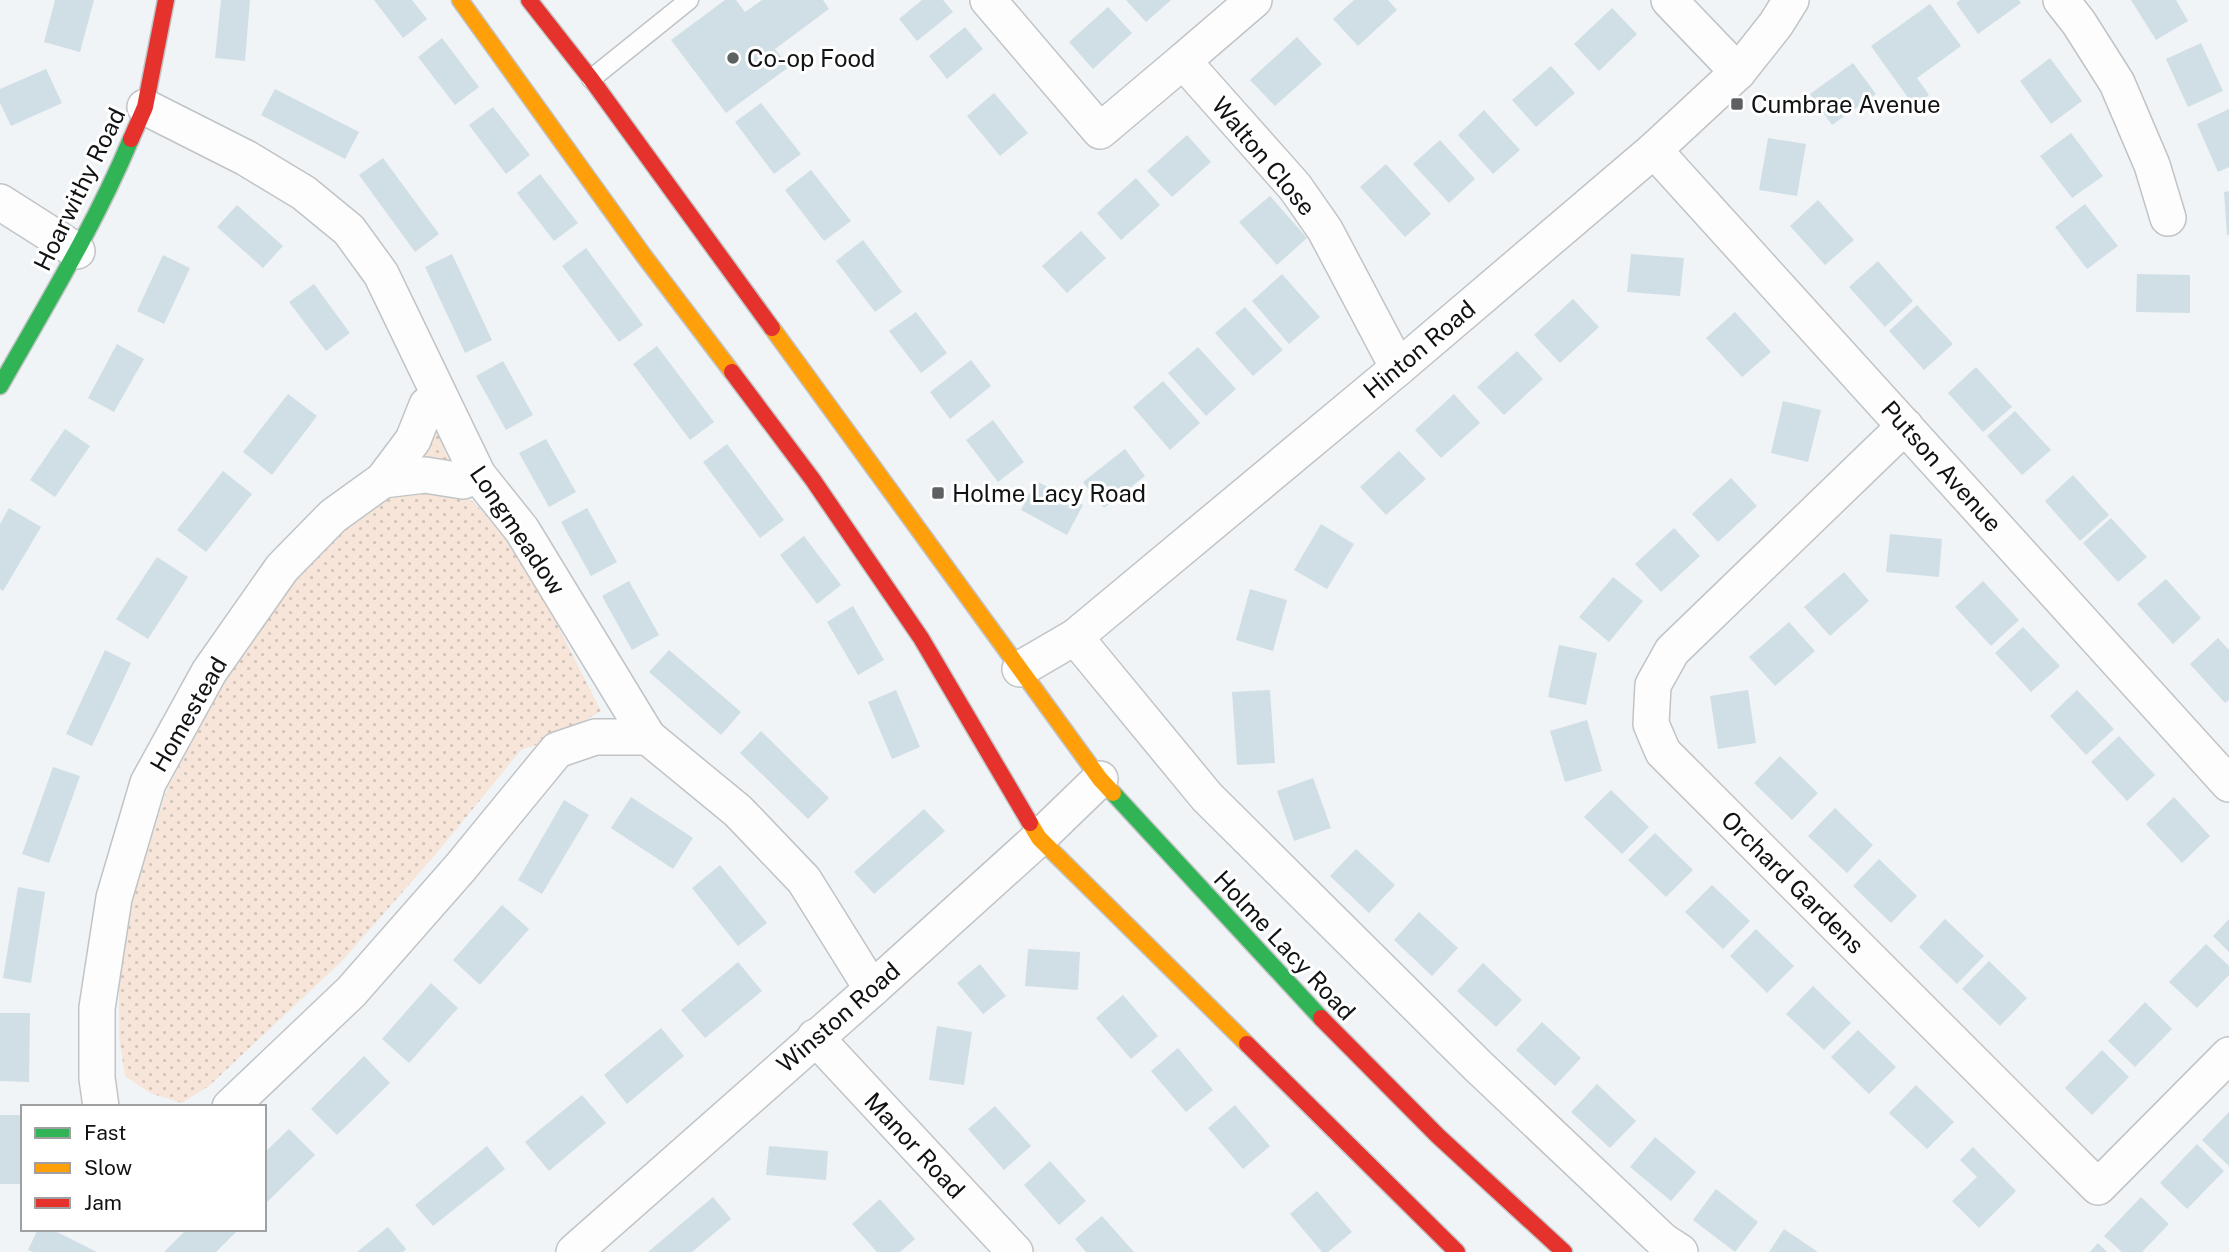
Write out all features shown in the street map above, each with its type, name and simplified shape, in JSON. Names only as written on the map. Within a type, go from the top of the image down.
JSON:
[{"type":"street","name":"Hoarwithy Road","points":[[0,386],[114,180],[145,107],[166,0]]},
{"type":"street","points":[[460,0],[644,256],[813,480],[921,638],[1039,838],[1457,1252]]},
{"type":"street","name":"Holme Lacy Road","points":[[529,0],[591,79],[1100,779],[1336,1034],[1438,1136],[1564,1252]]},
{"type":"street","points":[[988,0],[1100,131],[1254,0]]},
{"type":"street","points":[[1669,0],[1738,72]]},
{"type":"street","name":"Hinton Road","points":[[1020,669],[1075,637],[1398,368],[1654,149],[1738,72],[1776,24],[1791,0]]},
{"type":"street","points":[[2061,0],[2117,83],[2152,165],[2168,218]]},
{"type":"street","name":"Walton Close","points":[[1183,61],[1295,187],[1325,230],[1398,368]]},
{"type":"street","name":"Longmeadow","points":[[145,107],[258,165],[304,193],[349,230],[381,274],[478,475],[522,530],[648,737],[738,811],[804,880],[872,989]]},
{"type":"street","name":"Putson Avenue","points":[[1654,149],[1905,426],[2223,764]]},
{"type":"street","points":[[0,202],[77,251]]},
{"type":"street","name":"Homestead","points":[[101,1105],[97,1077],[97,1008],[114,898],[148,783],[209,672],[282,568],[333,516],[383,480],[414,440],[427,405],[439,398]]},
{"type":"street","name":"Orchard Gardens","points":[[1905,426],[1672,651],[1653,685],[1651,724],[1664,752],[2098,1187],[2229,1055]]},
{"type":"street","points":[[383,480],[425,475],[463,481],[478,475]]},
{"type":"street","points":[[1075,637],[1207,797],[1478,1066],[1663,1241],[1680,1252]]},
{"type":"street","points":[[232,1105],[351,992],[460,868],[557,750],[594,737],[648,737]]},
{"type":"street","name":"Winston Road","points":[[574,1252],[872,989],[1100,779]]},
{"type":"street","name":"Manor Road","points":[[815,1037],[1015,1252]]},
{"type":"lane","points":[[591,79],[689,0]]},
{"type":"shaded area","points":[[437,433],[452,467],[418,464]]},
{"type":"shaded area","points":[[447,489],[474,502],[508,541],[537,585],[601,711],[553,739],[521,750],[436,854],[341,962],[209,1086],[182,1103],[150,1093],[125,1076],[119,1037],[119,976],[135,890],[168,787],[222,687],[281,592],[364,512],[397,493]]},
{"type":"building","points":[[55,0],[94,0],[80,52],[44,42]]},
{"type":"building","points":[[221,0],[250,0],[245,61],[215,58]]},
{"type":"building","points":[[374,0],[412,0],[427,19],[403,38]]},
{"type":"building","name":"Co-op Food","points":[[725,0],[736,0],[745,12],[762,0],[823,0],[829,9],[775,49],[789,67],[726,113],[671,40]]},
{"type":"building","points":[[922,0],[943,0],[953,12],[917,41],[899,19]]},
{"type":"building","points":[[1126,0],[1171,0],[1146,22]]},
{"type":"building","points":[[1354,0],[1388,0],[1397,10],[1358,46],[1333,19]]},
{"type":"building","points":[[1960,0],[2019,0],[2021,3],[1978,34],[1956,3]]},
{"type":"building","points":[[2131,0],[2176,0],[2188,21],[2156,40]]},
{"type":"building","points":[[1930,4],[1961,46],[1917,78],[1929,95],[1914,106],[1871,46]]},
{"type":"building","points":[[1108,7],[1132,33],[1093,69],[1069,42]]},
{"type":"building","points":[[1612,8],[1637,34],[1599,71],[1574,44]]},
{"type":"building","points":[[965,27],[983,49],[947,79],[929,56]]},
{"type":"building","points":[[1297,37],[1322,64],[1275,106],[1250,80]]},
{"type":"building","points":[[442,38],[479,87],[455,105],[418,57]]},
{"type":"building","points":[[2201,43],[2223,91],[2188,107],[2166,59]]},
{"type":"building","points":[[2050,58],[2082,101],[2051,124],[2020,81]]},
{"type":"building","points":[[1853,63],[1876,94],[1832,125],[1810,94]]},
{"type":"building","points":[[1551,66],[1575,93],[1536,127],[1512,100]]},
{"type":"building","points":[[46,69],[62,103],[11,126],[0,103],[0,89]]},
{"type":"building","points":[[275,89],[359,132],[345,159],[261,115]]},
{"type":"building","points":[[994,93],[1028,133],[1000,156],[967,116]]},
{"type":"building","points":[[761,103],[801,154],[774,174],[735,122]]},
{"type":"building","points":[[493,107],[530,155],[506,174],[469,125]]},
{"type":"building","points":[[2229,109],[2229,167],[2218,172],[2197,124]]},
{"type":"building","points":[[1484,110],[1520,150],[1493,174],[1458,135]]},
{"type":"building","points":[[2071,133],[2103,176],[2072,198],[2040,156]]},
{"type":"building","points":[[1187,135],[1211,162],[1172,197],[1147,171]]},
{"type":"building","points":[[1768,138],[1806,144],[1797,196],[1759,190]]},
{"type":"building","points":[[1440,140],[1475,179],[1449,203],[1413,164]]},
{"type":"building","points":[[383,158],[439,234],[415,252],[359,175]]},
{"type":"building","points":[[1386,164],[1431,214],[1405,237],[1360,187]]},
{"type":"building","points":[[811,170],[851,221],[824,241],[785,190]]},
{"type":"building","points":[[540,174],[578,223],[554,241],[517,193]]},
{"type":"building","points":[[1136,178],[1160,205],[1121,240],[1097,213]]},
{"type":"building","points":[[2229,191],[2229,235],[2227,235],[2224,192]]},
{"type":"building","points":[[1270,196],[1307,238],[1277,265],[1239,222]]},
{"type":"building","points":[[1818,200],[1854,240],[1825,265],[1790,226]]},
{"type":"building","points":[[2085,204],[2118,246],[2087,269],[2055,227]]},
{"type":"building","points":[[237,205],[283,246],[263,268],[217,227]]},
{"type":"building","points":[[1081,231],[1106,258],[1067,293],[1042,266]]},
{"type":"building","points":[[863,240],[902,292],[875,312],[836,261]]},
{"type":"building","points":[[586,248],[643,325],[619,342],[562,266]]},
{"type":"building","points":[[452,254],[492,340],[465,353],[425,267]]},
{"type":"building","points":[[1631,254],[1684,258],[1680,296],[1627,292]]},
{"type":"building","points":[[163,255],[190,268],[164,324],[137,311]]},
{"type":"building","points":[[1878,261],[1913,301],[1885,327],[1849,287]]},
{"type":"building","points":[[1282,274],[1320,317],[1289,344],[1252,301]]},
{"type":"building","points":[[2137,274],[2190,275],[2190,313],[2136,312]]},
{"type":"building","points":[[314,284],[350,333],[326,351],[289,302]]},
{"type":"building","points":[[1573,299],[1599,327],[1560,363],[1534,335]]},
{"type":"building","points":[[1917,305],[1953,344],[1924,370],[1889,331]]},
{"type":"building","points":[[1245,307],[1283,350],[1253,376],[1215,333]]},
{"type":"building","points":[[916,312],[947,353],[921,373],[889,331]]},
{"type":"building","points":[[1735,312],[1771,352],[1742,377],[1706,338]]},
{"type":"building","points":[[117,344],[144,359],[114,412],[88,398]]},
{"type":"building","points":[[657,346],[714,422],[690,440],[633,364]]},
{"type":"building","points":[[1198,347],[1236,389],[1206,416],[1168,373]]},
{"type":"building","points":[[1517,351],[1543,379],[1504,415],[1477,387]]},
{"type":"building","points":[[971,360],[991,386],[950,419],[930,392]]},
{"type":"building","points":[[503,361],[533,415],[506,430],[476,376]]},
{"type":"building","points":[[1976,367],[2012,407],[1983,432],[1948,393]]},
{"type":"building","points":[[1163,381],[1200,423],[1170,450],[1133,407]]},
{"type":"building","points":[[288,394],[317,416],[272,475],[243,452]]},
{"type":"building","points":[[1454,394],[1480,423],[1441,458],[1415,430]]},
{"type":"building","points":[[1783,401],[1821,410],[1808,462],[1771,453]]},
{"type":"building","points":[[2015,411],[2051,450],[2022,475],[1987,436]]},
{"type":"building","points":[[993,420],[1024,462],[998,482],[966,440]]},
{"type":"building","points":[[65,429],[90,446],[55,497],[30,480]]},
{"type":"building","points":[[546,439],[576,492],[549,507],[519,453]]},
{"type":"building","points":[[727,444],[784,520],[760,538],[703,462]]},
{"type":"building","points":[[1125,449],[1145,476],[1104,508],[1083,482]]},
{"type":"building","points":[[1399,451],[1426,479],[1386,515],[1360,487]]},
{"type":"building","points":[[223,471],[252,494],[206,552],[177,530]]},
{"type":"building","points":[[2073,475],[2109,515],[2080,541],[2045,501]]},
{"type":"building","points":[[1731,478],[1757,506],[1718,542],[1692,514]]},
{"type":"building","points":[[1036,481],[1083,505],[1067,535],[1021,510]]},
{"type":"building","points":[[9,508],[41,527],[3,591],[0,589],[0,524]]},
{"type":"building","points":[[587,508],[617,562],[591,576],[561,522]]},
{"type":"building","points":[[2111,518],[2147,557],[2118,582],[2083,543]]},
{"type":"building","points":[[1321,524],[1354,544],[1327,589],[1294,570]]},
{"type":"building","points":[[1674,528],[1700,556],[1661,592],[1635,564]]},
{"type":"building","points":[[1890,534],[1942,539],[1939,577],[1886,572]]},
{"type":"building","points":[[804,536],[841,585],[817,604],[780,555]]},
{"type":"building","points":[[157,557],[188,577],[148,639],[116,619]]},
{"type":"building","points":[[1844,572],[1869,601],[1830,636],[1804,607]]},
{"type":"building","points":[[1613,577],[1643,601],[1609,642],[1579,617]]},
{"type":"building","points":[[2166,579],[2201,618],[2173,644],[2137,604]]},
{"type":"building","points":[[629,581],[659,635],[632,650],[602,596]]},
{"type":"building","points":[[1983,581],[2019,620],[1991,646],[1955,607]]},
{"type":"building","points":[[1250,589],[1287,600],[1273,651],[1236,640]]},
{"type":"building","points":[[853,606],[884,660],[858,675],[827,622]]},
{"type":"building","points":[[1789,622],[1815,651],[1775,686],[1749,657]]},
{"type":"building","points":[[2023,627],[2060,666],[2031,692],[1995,653]]},
{"type":"building","points":[[2218,638],[2229,650],[2229,700],[2225,703],[2190,664]]},
{"type":"building","points":[[1559,645],[1597,653],[1586,705],[1548,697]]},
{"type":"building","points":[[105,650],[131,663],[92,746],[66,734]]},
{"type":"building","points":[[669,650],[741,712],[721,735],[649,672]]},
{"type":"building","points":[[896,690],[920,747],[892,759],[868,702]]},
{"type":"building","points":[[1270,690],[1275,763],[1237,765],[1232,692]]},
{"type":"building","points":[[1748,690],[1756,743],[1718,749],[1710,696]]},
{"type":"building","points":[[2077,690],[2114,729],[2086,755],[2050,716]]},
{"type":"building","points":[[1587,720],[1602,771],[1565,782],[1550,731]]},
{"type":"building","points":[[761,731],[829,798],[808,819],[740,753]]},
{"type":"building","points":[[2119,736],[2155,775],[2127,801],[2091,762]]},
{"type":"building","points":[[1780,756],[1818,793],[1792,820],[1754,783]]},
{"type":"building","points":[[53,767],[80,776],[49,863],[22,854]]},
{"type":"building","points":[[1313,778],[1331,828],[1294,841],[1277,791]]},
{"type":"building","points":[[1611,790],[1649,827],[1622,854],[1584,817]]},
{"type":"building","points":[[631,797],[693,838],[673,869],[611,828]]},
{"type":"building","points":[[2174,797],[2210,836],[2182,863],[2146,824]]},
{"type":"building","points":[[564,800],[589,815],[542,894],[518,880]]},
{"type":"building","points":[[1835,808],[1873,845],[1847,873],[1808,836]]},
{"type":"building","points":[[924,809],[945,831],[874,894],[854,872]]},
{"type":"building","points":[[1655,833],[1693,870],[1666,897],[1628,860]]},
{"type":"building","points":[[1356,849],[1395,885],[1369,913],[1330,876]]},
{"type":"building","points":[[1879,859],[1917,896],[1891,923],[1853,886]]},
{"type":"building","points":[[720,865],[767,923],[738,946],[692,888]]},
{"type":"building","points":[[1712,885],[1750,921],[1723,949],[1685,912]]},
{"type":"building","points":[[18,887],[45,892],[31,983],[3,978]]},
{"type":"building","points":[[502,905],[529,929],[480,985],[453,960]]},
{"type":"building","points":[[1419,912],[1458,948],[1432,976],[1394,940]]},
{"type":"building","points":[[1945,919],[1984,956],[1957,984],[1919,947]]},
{"type":"building","points":[[2229,919],[2229,952],[2213,936]]},
{"type":"building","points":[[1756,929],[1794,966],[1767,993],[1730,956]]},
{"type":"building","points":[[2206,944],[2229,966],[2229,975],[2197,1008],[2169,982]]},
{"type":"building","points":[[1028,949],[1080,952],[1078,990],[1025,986]]},
{"type":"building","points":[[1989,961],[2027,998],[2000,1026],[1962,989]]},
{"type":"building","points":[[738,962],[762,991],[705,1038],[681,1010]]},
{"type":"building","points":[[1483,963],[1522,1000],[1496,1027],[1457,991]]},
{"type":"building","points":[[980,964],[1006,996],[983,1014],[957,983]]},
{"type":"building","points":[[431,983],[458,1008],[409,1063],[382,1039]]},
{"type":"building","points":[[1813,986],[1851,1023],[1824,1050],[1786,1014]]},
{"type":"building","points":[[1123,995],[1158,1036],[1131,1059],[1096,1018]]},
{"type":"building","points":[[2145,1002],[2172,1029],[2135,1067],[2108,1041]]},
{"type":"building","points":[[0,1013],[30,1013],[29,1082],[0,1081]]},
{"type":"building","points":[[1542,1022],[1581,1058],[1555,1086],[1516,1050]]},
{"type":"building","points":[[937,1026],[972,1032],[964,1085],[929,1080]]},
{"type":"building","points":[[661,1028],[684,1056],[627,1104],[604,1075]]},
{"type":"building","points":[[1858,1030],[1896,1067],[1869,1094],[1831,1057]]},
{"type":"building","points":[[1178,1048],[1213,1090],[1186,1112],[1151,1071]]},
{"type":"building","points":[[2102,1050],[2129,1077],[2092,1115],[2065,1088]]},
{"type":"building","points":[[364,1056],[390,1083],[337,1135],[311,1109]]},
{"type":"building","points":[[1597,1084],[1636,1121],[1610,1148],[1571,1112]]},
{"type":"building","points":[[1916,1085],[1954,1122],[1927,1149],[1889,1113]]},
{"type":"building","points":[[582,1095],[606,1123],[549,1171],[525,1142]]},
{"type":"building","points":[[1235,1105],[1270,1146],[1243,1169],[1208,1128]]},
{"type":"building","points":[[995,1106],[1031,1146],[1004,1170],[968,1129]]},
{"type":"building","points":[[2229,1112],[2229,1166],[2202,1140]]},
{"type":"building","points":[[0,1115],[21,1115],[21,1184],[0,1184]]},
{"type":"building","points":[[289,1129],[315,1155],[266,1203],[266,1151]]},
{"type":"building","points":[[1655,1137],[1696,1172],[1671,1201],[1630,1167]]},
{"type":"building","points":[[2197,1144],[2224,1171],[2187,1209],[2160,1183]]},
{"type":"building","points":[[487,1146],[505,1169],[433,1226],[415,1205]]},
{"type":"building","points":[[769,1146],[828,1151],[826,1180],[766,1175]]},
{"type":"building","points":[[1973,1147],[2016,1191],[1979,1228],[1952,1201],[1977,1177],[1960,1160]]},
{"type":"building","points":[[1050,1161],[1086,1201],[1059,1225],[1024,1185]]},
{"type":"building","points":[[1716,1189],[1758,1222],[1735,1252],[1693,1220]]},
{"type":"building","points":[[1317,1191],[1352,1232],[1328,1252],[1322,1252],[1290,1214]]},
{"type":"building","points":[[713,1197],[731,1219],[692,1252],[648,1252]]},
{"type":"building","points":[[2141,1197],[2169,1224],[2142,1252],[2122,1252],[2104,1236]]},
{"type":"building","points":[[880,1199],[915,1239],[900,1252],[877,1252],[852,1224]]},
{"type":"building","points":[[1102,1216],[1134,1252],[1086,1252],[1075,1239]]},
{"type":"building","points":[[388,1227],[406,1249],[403,1252],[357,1252]]},
{"type":"building","points":[[1784,1229],[1818,1252],[1769,1252]]},
{"type":"building","points":[[37,1231],[55,1231],[97,1252],[33,1252],[28,1250]]},
{"type":"building","points":[[185,1231],[237,1231],[216,1252],[164,1252]]},
{"type":"building","points":[[2098,1243],[2107,1252],[2090,1252]]},
{"type":"traffic: fast","points":[[0,386],[86,234],[131,139]]},
{"type":"traffic: fast","points":[[1113,793],[1321,1018]]},
{"type":"traffic: slow","points":[[460,0],[644,256],[732,372]]},
{"type":"traffic: slow","points":[[772,328],[1100,779],[1113,793]]},
{"type":"traffic: slow","points":[[1030,823],[1039,838],[1247,1044]]},
{"type":"traffic: jam","points":[[131,139],[145,107],[166,0]]},
{"type":"traffic: jam","points":[[529,0],[591,79],[772,328]]},
{"type":"traffic: jam","points":[[732,372],[813,480],[921,638],[1030,823]]},
{"type":"traffic: jam","points":[[1321,1018],[1438,1136],[1564,1252]]},
{"type":"traffic: jam","points":[[1247,1044],[1457,1252]]},
{"type":"place","name":"Co-op Food","points":[[733,58]]},
{"type":"place","name":"Cumbrae Avenue","points":[[1737,104]]},
{"type":"place","name":"Holme Lacy Road","points":[[938,493]]}]
